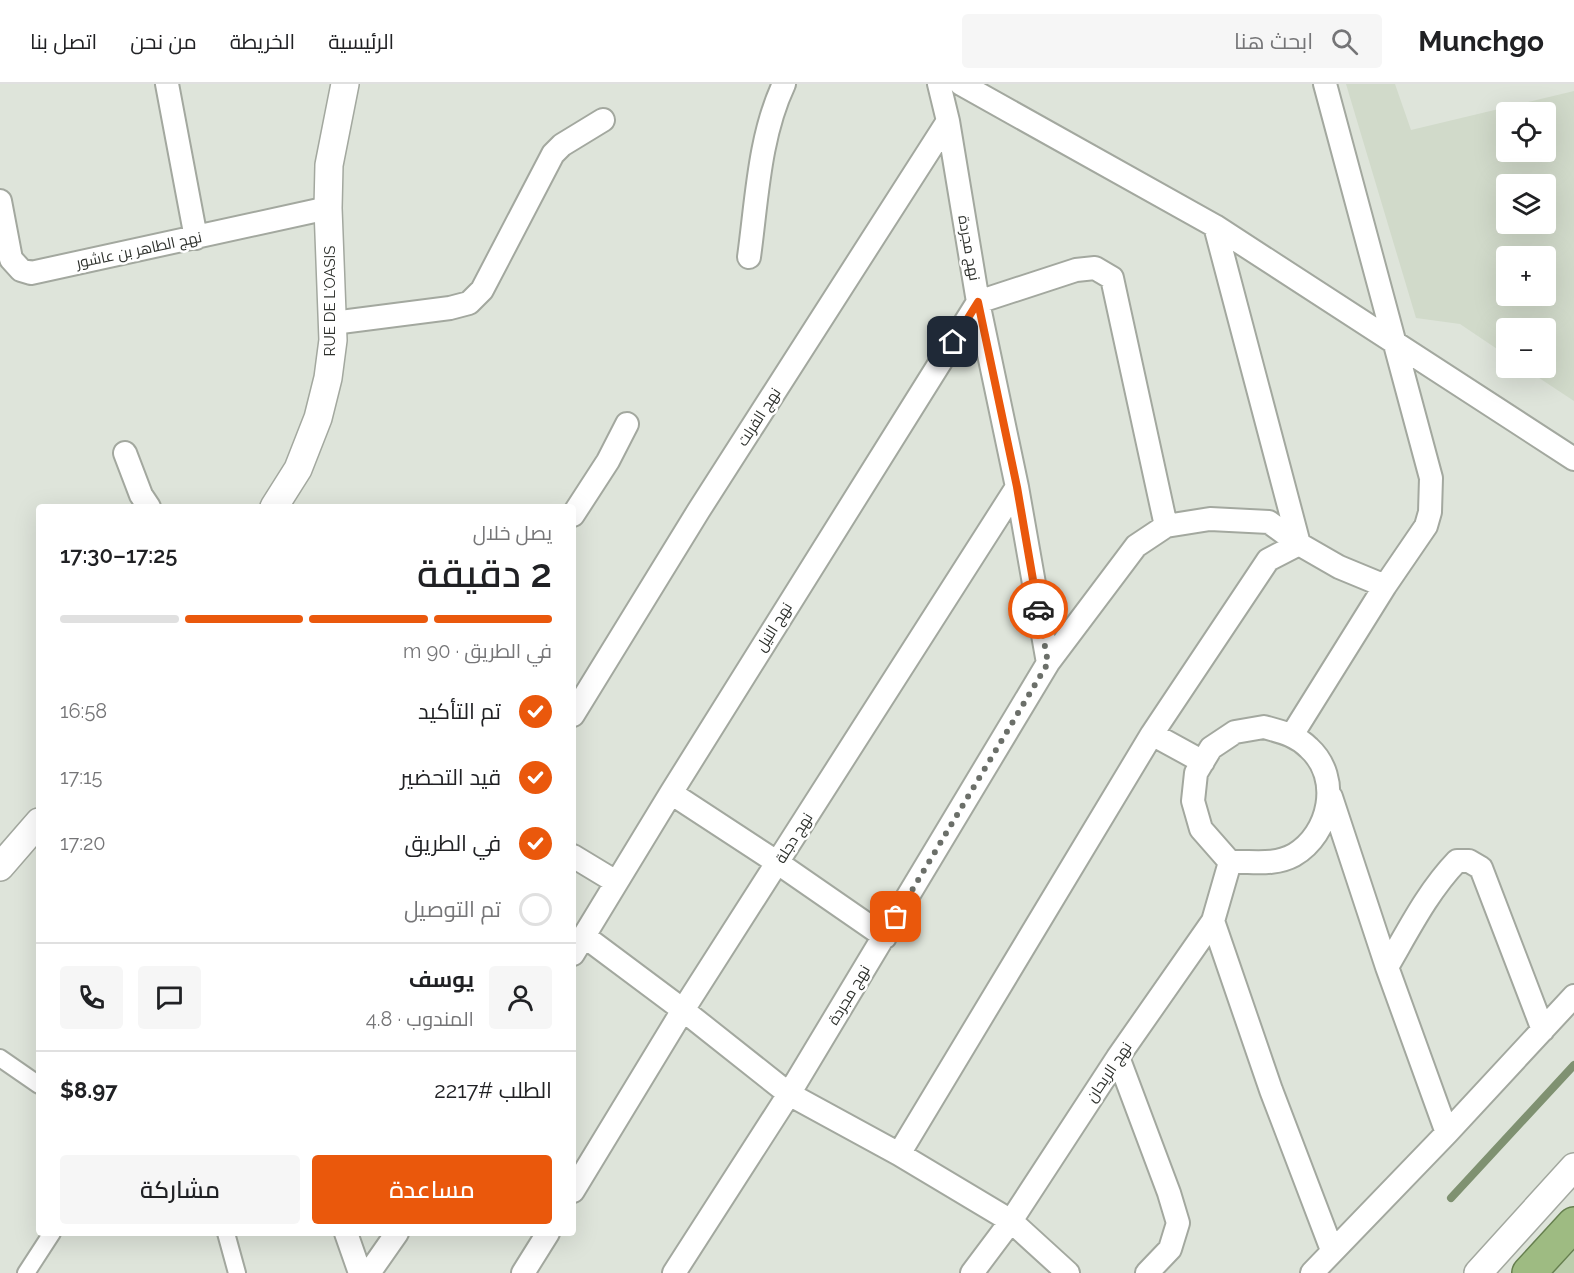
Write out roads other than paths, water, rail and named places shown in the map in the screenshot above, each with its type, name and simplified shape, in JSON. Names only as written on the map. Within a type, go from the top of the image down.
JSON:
[{"type":"highway","points":[[1529,1273],[1574,1224]]},
{"type":"street","points":[[167,84],[196,237]]},
{"type":"street","name":"RUE DE L'OASIS","points":[[276,504],[298,469],[318,418],[328,378],[333,340],[328,208],[329,165],[345,84]]},
{"type":"street","points":[[749,257],[771,113],[784,84]]},
{"type":"street","name":"نهج مجردة","points":[[674,1273],[789,1094],[1048,663],[1017,487],[978,302],[948,121],[939,84]]},
{"type":"street","points":[[961,84],[1215,226],[1574,459]]},
{"type":"street","points":[[1292,735],[1385,586],[1426,526],[1432,494],[1431,478],[1325,84]]},
{"type":"street","points":[[333,323],[450,308],[468,303],[482,290],[553,154],[562,145],[603,120]]},
{"type":"street","name":"نهج الفرلت","points":[[576,710],[699,510],[948,121]]},
{"type":"street","name":"نهج الطاهر بن عاشور","points":[[0,201],[11,259],[21,270],[31,273],[328,208]]},
{"type":"street","points":[[1215,226],[1299,544]]},
{"type":"street","points":[[978,302],[1076,270],[1095,268],[1112,278],[1166,526]]},
{"type":"street","name":"نهج النيل","points":[[578,945],[978,302]]},
{"type":"street","points":[[576,510],[608,461],[627,424]]},
{"type":"street","points":[[125,453],[141,495],[147,504]]},
{"type":"street","name":"نهج دجلة","points":[[576,1186],[683,1010],[1017,487]]},
{"type":"street","points":[[1048,663],[1136,546],[1166,526],[1210,519],[1269,522],[1299,544],[1339,567],[1385,586]]},
{"type":"street","points":[[899,1154],[1152,734],[1268,560],[1299,544]]},
{"type":"street","points":[[1329,793],[1325,818],[1313,840],[1293,855],[1269,863],[1230,862],[1201,829],[1192,801],[1196,773],[1211,748],[1235,732],[1264,727],[1292,735],[1311,749],[1324,769],[1329,793],[1388,967],[1448,1132]]},
{"type":"street","points":[[1152,734],[1203,762]]},
{"type":"street","points":[[671,793],[885,937]]},
{"type":"street","points":[[0,867],[36,825]]},
{"type":"street","points":[[576,858],[616,882]]},
{"type":"street","points":[[1388,967],[1425,903],[1449,869],[1457,861],[1476,864],[1481,868],[1543,1030]]},
{"type":"street","name":"نهج الريحان","points":[[972,1273],[1011,1221],[1118,1057],[1213,921],[1230,862]]},
{"type":"street","points":[[1213,921],[1271,1090],[1332,1250]]},
{"type":"street","points":[[578,945],[683,1010],[789,1094],[899,1154],[1011,1221],[1068,1273]]},
{"type":"street","points":[[1312,1273],[1448,1132],[1574,996]]},
{"type":"street","points":[[1118,1057],[1178,1223],[1170,1249],[1147,1273]]},
{"type":"street","points":[[0,1058],[36,1083]]},
{"type":"street","points":[[1478,1273],[1574,1167]]},
{"type":"street","points":[[26,1273],[50,1236]]},
{"type":"street","points":[[227,1236],[237,1273]]},
{"type":"street","points":[[347,1236],[360,1273]]},
{"type":"street","points":[[369,1273],[395,1236]]},
{"type":"street","points":[[522,1273],[546,1236]]},
{"type":"waterway","points":[[1451,1198],[1574,1065]]}]
